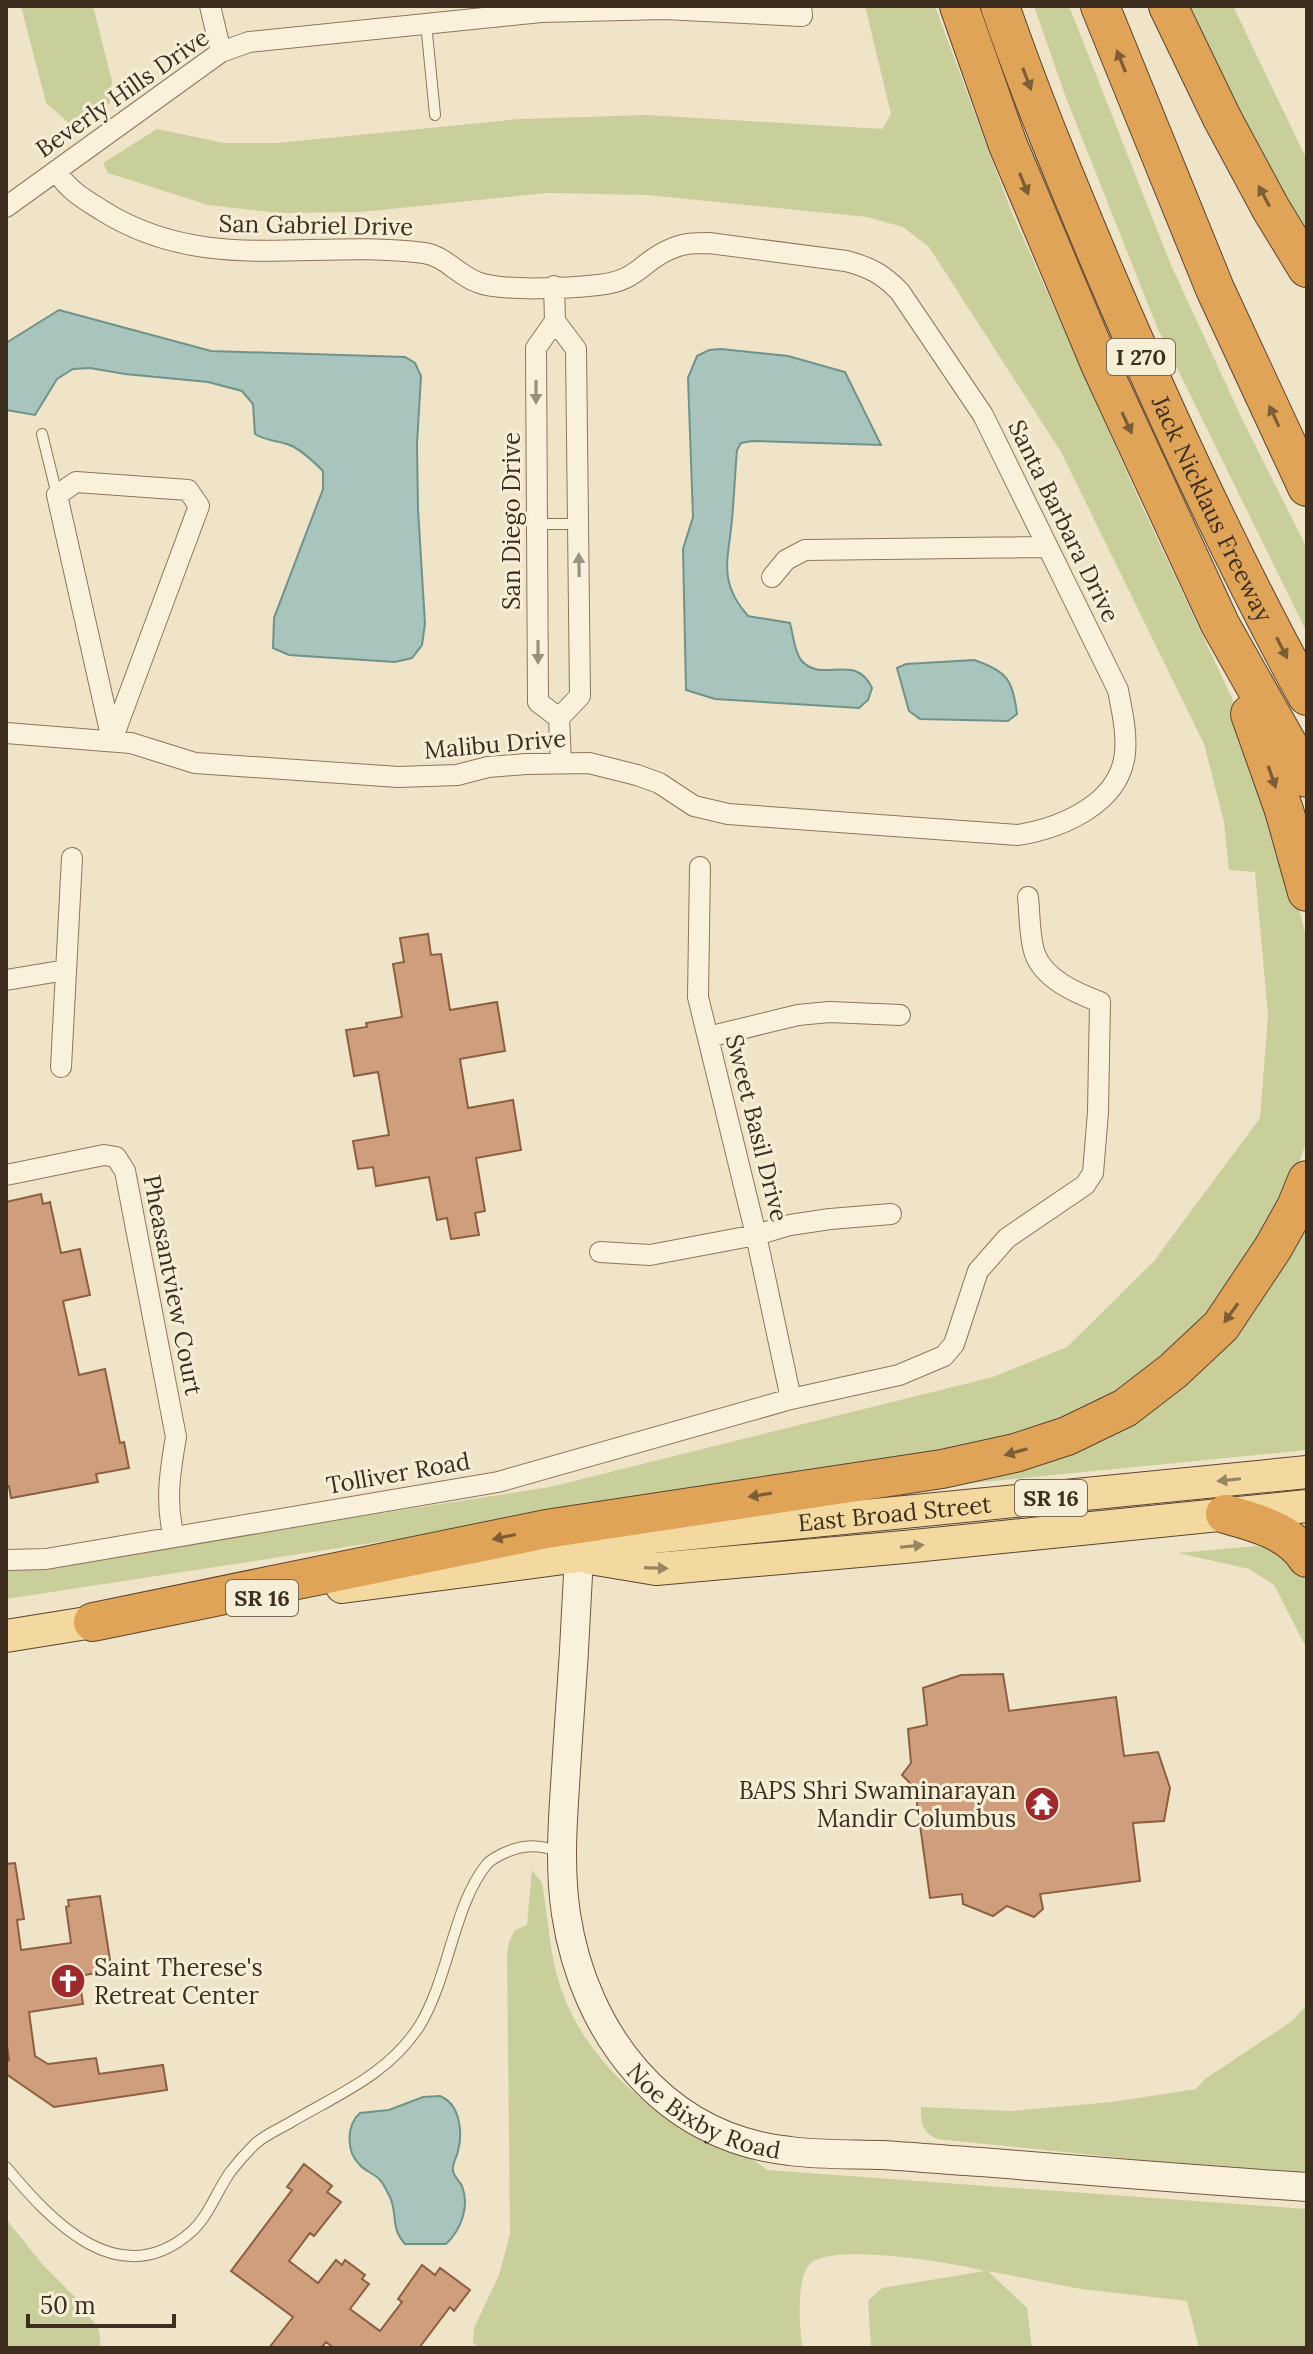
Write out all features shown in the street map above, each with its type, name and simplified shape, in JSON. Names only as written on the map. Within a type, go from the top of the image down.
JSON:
[{"type":"highway","points":[[959,6],[1008,145],[1051,254],[1149,472],[1220,624],[1307,778]]},
{"type":"highway","name":"Jack Nicklaus Freeway","points":[[1000,6],[1066,180],[1135,344],[1213,513],[1307,696]]},
{"type":"highway","points":[[1100,6],[1215,289],[1307,487]]},
{"type":"highway","points":[[1168,6],[1222,118],[1307,268]]},
{"type":"highway","points":[[1143,116],[1235,278],[1307,425]]},
{"type":"highway","points":[[1220,624],[1284,810],[1307,892]]},
{"type":"highway","points":[[93,1622],[546,1529],[942,1469],[1015,1453],[1067,1436],[1125,1408],[1173,1371],[1221,1326],[1273,1248],[1307,1180]]},
{"type":"highway","points":[[1225,1514],[1257,1523],[1284,1536],[1301,1548],[1307,1558]]},
{"type":"main road","name":"East Broad Street","points":[[6,1636],[579,1556],[653,1537],[1307,1472]]},
{"type":"main road","name":"East Broad Street","points":[[579,1556],[656,1569],[1307,1506]]},
{"type":"street","points":[[210,6],[221,52]]},
{"type":"street","name":"Beverly Hills Drive","points":[[6,207],[221,52],[249,42],[541,12],[608,9],[802,11]]},
{"type":"street","name":"San Gabriel Drive","points":[[57,172],[70,190],[122,223],[191,246],[237,252],[395,250],[429,254],[476,282],[495,287],[596,285],[625,280],[672,248],[709,243],[865,266],[884,275],[900,292]]},
{"type":"street","points":[[554,286],[555,321],[576,349],[580,696],[559,718],[561,763]]},
{"type":"street","name":"Santa Barbara Drive","points":[[900,292],[983,415],[1118,690],[1124,720],[1125,753],[1123,766],[1111,789]]},
{"type":"street","name":"San Diego Drive","points":[[555,321],[536,348],[538,702],[559,718]]},
{"type":"street","points":[[76,482],[188,490],[199,506],[112,740],[57,495],[76,482]]},
{"type":"street","points":[[772,577],[786,560],[805,550],[1046,547]]},
{"type":"street","name":"Malibu Drive","points":[[6,733],[131,743],[195,763],[398,777],[457,775],[488,767],[589,763],[659,783],[694,806],[728,814],[1018,835],[1045,831],[1069,820],[1111,789]]},
{"type":"street","points":[[61,1067],[72,858]]},
{"type":"street","name":"Sweet Basil Drive","points":[[700,867],[698,997],[756,1235],[791,1399]]},
{"type":"street","name":"Tolliver Road","points":[[6,1560],[46,1559],[498,1482],[791,1399],[899,1375],[944,1356],[954,1344],[978,1271],[1007,1238],[1085,1185],[1093,1173],[1098,1112],[1100,1002],[1079,994],[1050,976],[1035,954],[1028,897]]},
{"type":"street","points":[[6,980],[66,970]]},
{"type":"street","points":[[708,1037],[798,1015],[829,1012],[900,1015]]},
{"type":"street","name":"Pheasantview Court","points":[[6,1175],[104,1155],[116,1157],[125,1171],[176,1437],[169,1473],[169,1520],[174,1537]]},
{"type":"street","points":[[600,1252],[650,1255],[756,1235],[790,1225],[891,1214]]},
{"type":"street","name":"Noe Bixby Road","points":[[579,1556],[562,1853],[566,1913],[576,1960],[601,2024],[644,2081],[671,2104],[708,2126],[749,2143],[788,2151],[905,2156],[1307,2187]]},
{"type":"lane","points":[[426,23],[435,115]]},
{"type":"lane","points":[[42,434],[57,495]]},
{"type":"lane","points":[[537,524],[578,524]]},
{"type":"lane","points":[[6,2167],[63,2226],[99,2250],[120,2255],[143,2255],[170,2247],[192,2230],[231,2171],[257,2142],[360,2085],[399,2053],[437,1994],[470,1891],[489,1861],[520,1845],[542,1846],[562,1853]]},
{"type":"green space","points":[[21,6],[93,6],[112,81],[110,103],[69,123],[46,103]]},
{"type":"green space","points":[[865,6],[935,6],[1010,208],[1140,502],[1238,711],[1288,862],[1307,941],[1307,1139],[1288,1197],[1227,1301],[1126,1390],[991,1448],[6,1599],[6,1569],[16,1570],[550,1487],[993,1377],[1067,1347],[1154,1261],[1260,1118],[1268,1015],[1255,872],[1229,870],[1224,822],[1204,744],[1061,452],[929,247],[903,227],[867,217],[647,195],[546,193],[361,212],[279,213],[208,205],[108,173],[103,163],[157,129],[224,143],[277,143],[519,119],[647,115],[882,129],[891,114]]},
{"type":"green space","points":[[1034,6],[1069,6],[1171,265],[1244,423],[1307,548],[1307,633],[1157,327],[1065,95]]},
{"type":"green space","points":[[1186,6],[1233,6],[1307,160],[1307,238],[1222,85]]},
{"type":"green space","points":[[1307,1204],[1307,1450],[872,1493],[1110,1423]]},
{"type":"green space","points":[[1267,1545],[1301,1571],[1307,1586],[1307,1649],[1274,1585],[1249,1569],[1178,1553]]},
{"type":"green space","points":[[532,1870],[542,1883],[555,1967],[576,2022],[603,2061],[620,2079],[675,2122],[746,2156],[767,2170],[1307,2209],[1307,2348],[1199,2348],[1187,2301],[1081,2289],[988,2271],[1027,2308],[1032,2348],[871,2348],[868,2301],[882,2288],[985,2271],[922,2259],[867,2254],[822,2258],[810,2264],[802,2280],[801,2292],[803,2348],[478,2348],[473,2342],[474,2328],[499,2275],[510,2234],[507,1955],[515,1930],[527,1925]]},
{"type":"green space","points":[[1307,2005],[1307,2177],[937,2139],[923,2126],[921,2107],[1011,2111],[1112,2102],[1196,2089],[1205,2079],[1292,2021]]},
{"type":"green space","points":[[6,2219],[43,2265],[77,2299],[99,2330],[101,2348],[6,2348]]},
{"type":"water","points":[[59,310],[211,351],[405,357],[415,363],[421,376],[417,444],[418,509],[425,624],[422,645],[412,658],[395,662],[289,655],[273,648],[274,618],[323,489],[323,471],[292,446],[255,434],[253,404],[242,391],[208,382],[90,368],[73,369],[57,379],[35,415],[6,410],[6,343]]},
{"type":"water","points":[[721,349],[788,356],[845,372],[881,445],[741,443],[737,450],[727,559],[732,592],[748,616],[790,623],[795,647],[801,660],[809,667],[819,670],[848,669],[865,677],[872,688],[868,700],[859,708],[715,699],[686,690],[683,549],[693,517],[688,378],[697,356]]},
{"type":"water","points":[[974,660],[994,668],[1006,678],[1017,714],[1008,721],[920,719],[909,711],[897,668],[906,664]]},
{"type":"water","points":[[440,2096],[452,2105],[460,2127],[453,2168],[464,2194],[463,2217],[446,2244],[405,2244],[397,2232],[392,2203],[384,2186],[355,2160],[350,2146],[350,2131],[360,2113],[389,2110],[423,2097]]},
{"type":"building","points":[[428,934],[431,955],[441,954],[450,1010],[497,1002],[505,1051],[460,1059],[468,1108],[513,1100],[521,1150],[476,1158],[485,1211],[475,1213],[479,1235],[451,1239],[447,1218],[437,1220],[429,1177],[376,1186],[373,1167],[358,1169],[353,1141],[389,1135],[378,1072],[354,1076],[346,1030],[402,1017],[393,964],[404,962],[400,938]]},
{"type":"building","points":[[41,1194],[43,1204],[50,1202],[61,1253],[80,1249],[90,1295],[63,1301],[79,1375],[105,1369],[120,1443],[124,1442],[129,1468],[96,1474],[98,1482],[11,1498],[9,1486],[6,1487],[6,1202]]},
{"type":"building","name":"BAPS Shri Swaminarayan Mandir Columbus","points":[[1003,1674],[1009,1711],[1116,1697],[1124,1756],[1158,1752],[1170,1788],[1164,1821],[1133,1823],[1140,1881],[1040,1894],[1043,1909],[1034,1917],[1007,1906],[993,1916],[963,1904],[962,1894],[930,1898],[915,1788],[902,1775],[911,1763],[908,1729],[927,1725],[923,1688],[961,1675]]},
{"type":"building","name":"Saint Therese's Retreat Center","points":[[15,1863],[24,1919],[17,1920],[21,1950],[71,1943],[66,1907],[69,1906],[68,1900],[100,1896],[110,1960],[105,1961],[96,1973],[79,1976],[83,2004],[29,2012],[35,2056],[48,2064],[96,2058],[99,2074],[163,2065],[167,2090],[54,2107],[6,2074],[6,2062],[9,2060],[6,2038],[6,1864]]},
{"type":"building","points":[[304,2164],[332,2186],[327,2192],[341,2202],[314,2236],[310,2233],[289,2261],[318,2283],[336,2260],[342,2265],[345,2260],[365,2275],[362,2279],[369,2284],[350,2309],[380,2331],[402,2302],[398,2299],[422,2265],[435,2275],[440,2268],[470,2290],[454,2311],[450,2307],[419,2348],[334,2348],[326,2342],[321,2348],[269,2348],[293,2317],[231,2271],[292,2190],[287,2187]]},
{"type":"place","name":"BAPS Shri Swaminarayan Mandir Columbus","points":[[1042,1804]]},
{"type":"place","name":"Saint Therese's Retreat Center","points":[[68,1981]]}]
